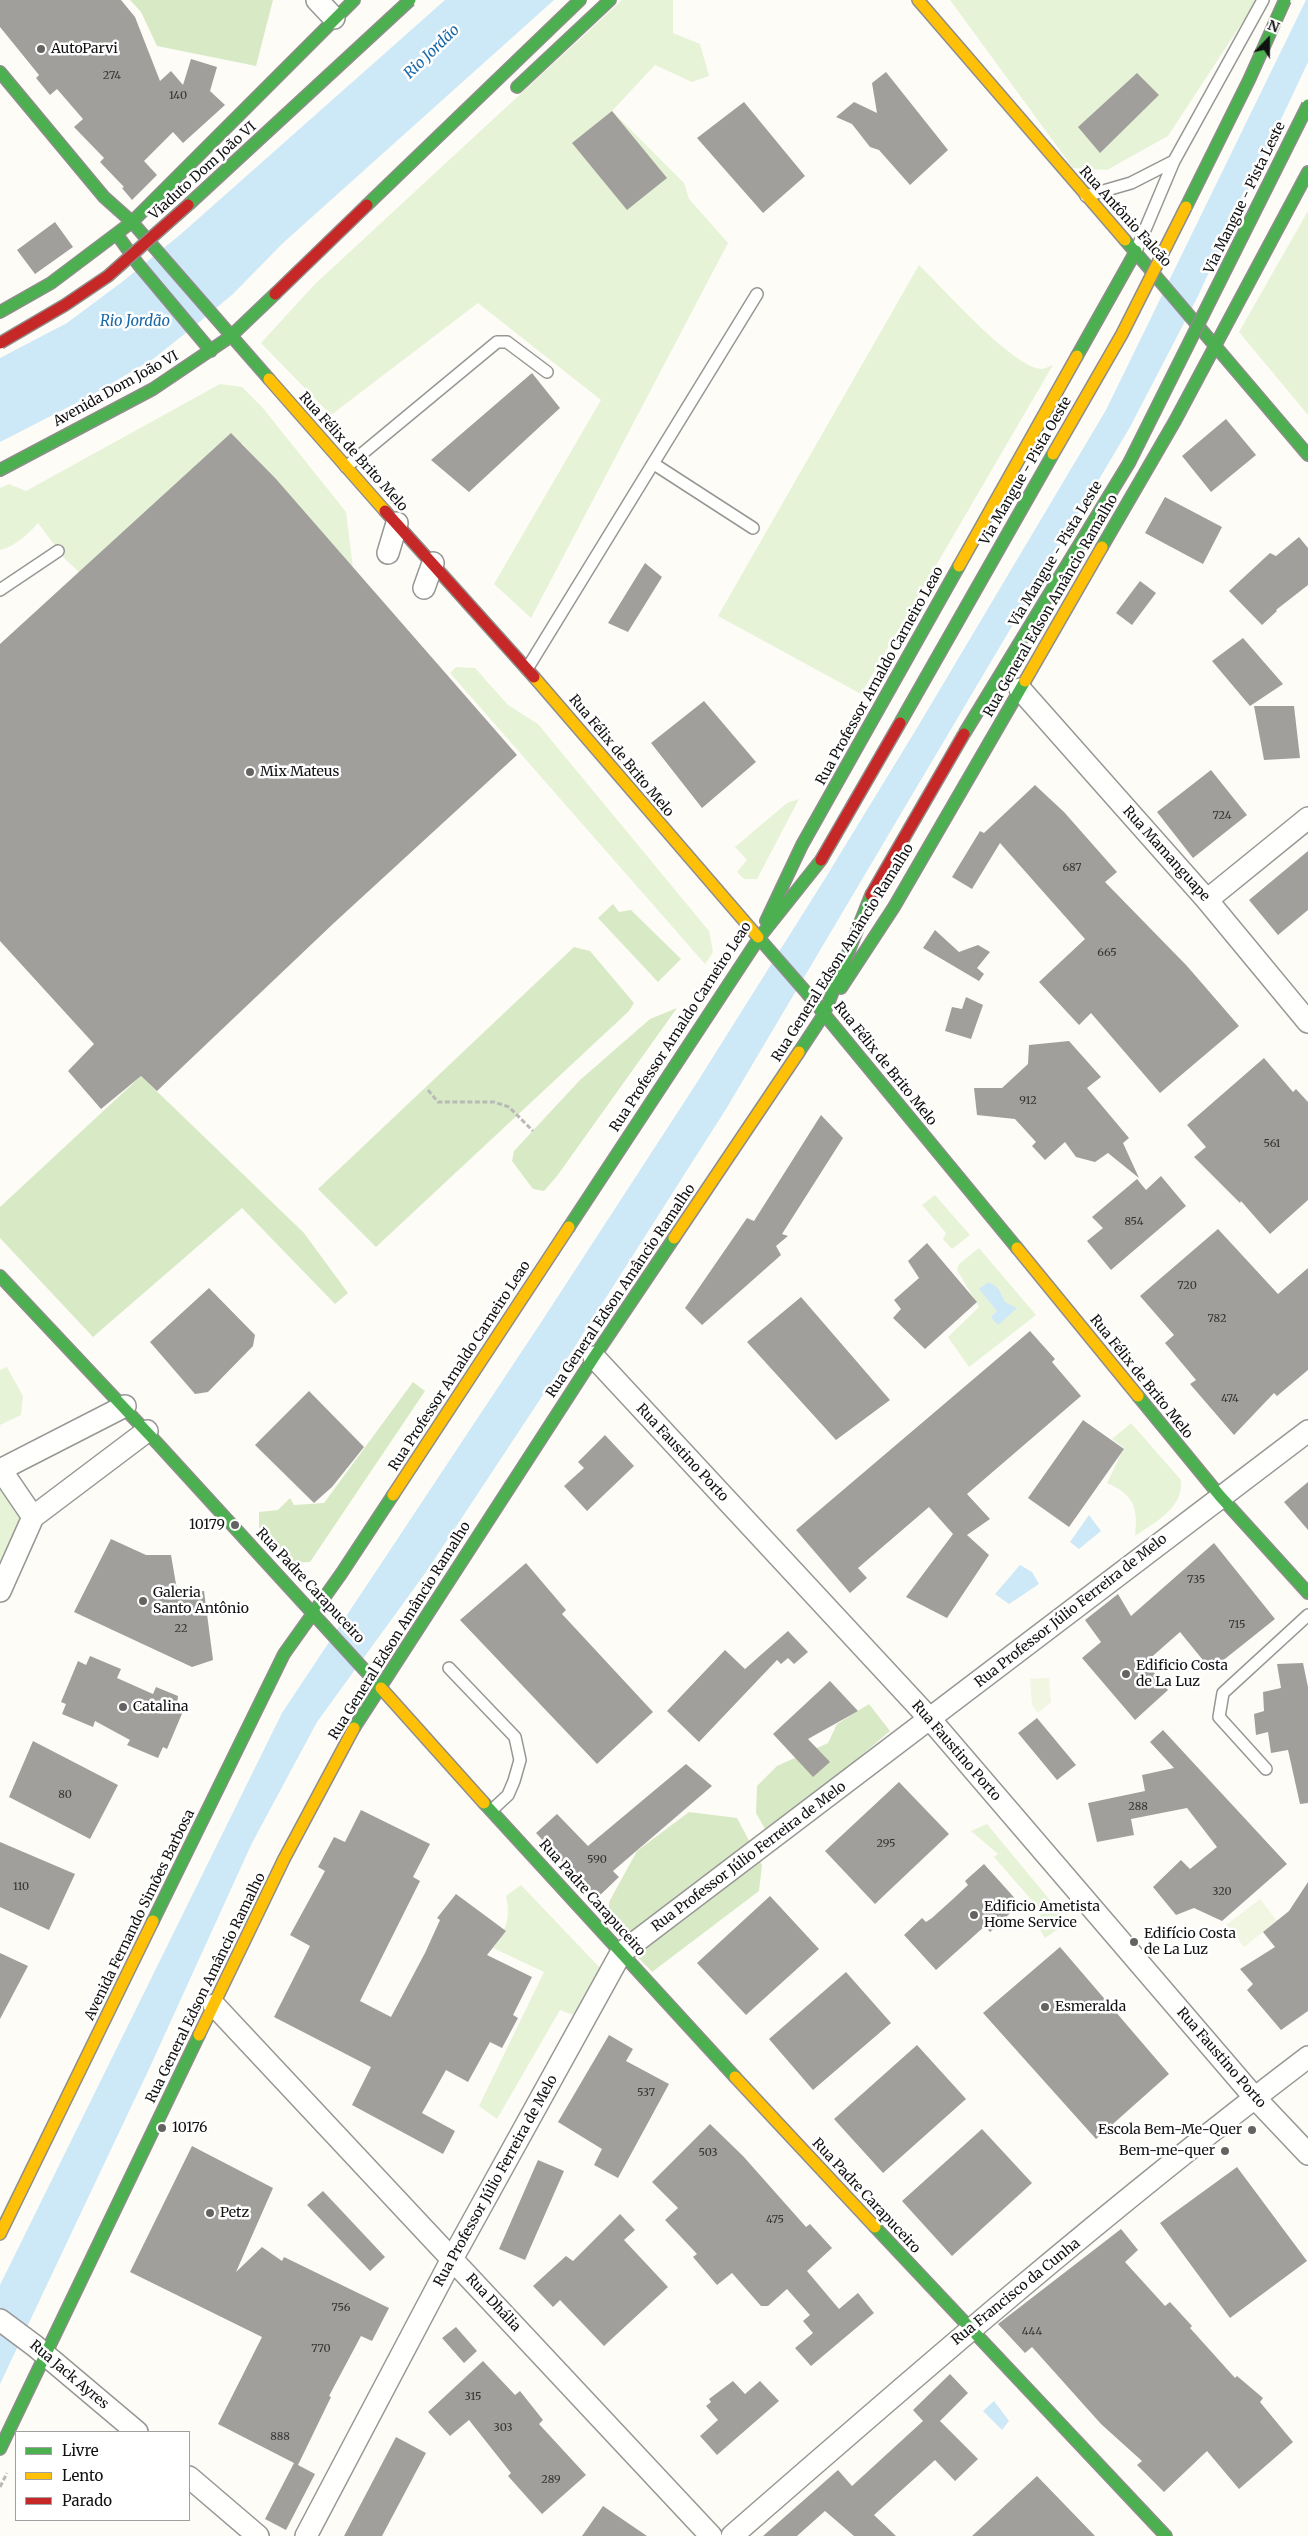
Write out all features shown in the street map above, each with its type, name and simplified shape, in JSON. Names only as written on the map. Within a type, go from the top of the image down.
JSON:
[{"type":"main road","points":[[0,312],[51,283],[132,222],[354,0]]},
{"type":"main road","name":"Viaduto Dom João VI","points":[[0,343],[65,305],[108,276],[203,192],[410,0]]},
{"type":"main road","points":[[307,263],[580,0]]},
{"type":"main road","points":[[510,94],[610,0]]},
{"type":"main road","name":"Rua Antônio Falcão","points":[[918,0],[1085,196],[1136,251],[1308,455]]},
{"type":"main road","name":"Via Mangue - Pista Oeste","points":[[759,938],[821,860],[1122,334],[1249,80],[1285,0]]},
{"type":"main road","name":"Rua Félix de Brito Melo","points":[[0,72],[104,197],[132,222],[230,337],[526,668],[806,992],[1220,1496],[1308,1593]]},
{"type":"main road","name":"Via Mangue - Pista Leste","points":[[824,1014],[871,895],[929,792],[1129,463],[1308,105]]},
{"type":"main road","name":"Rua General Edson Amâncio Ramalho","points":[[0,2449],[40,2350],[303,1824],[379,1683],[894,906],[1175,421],[1308,172]]},
{"type":"main road","points":[[118,234],[138,264],[211,351]]},
{"type":"main road","name":"Rua Professor Arnaldo Carneiro Leao","points":[[315,1614],[759,938],[802,846],[1136,251]]},
{"type":"main road","points":[[307,263],[338,252]]},
{"type":"main road","name":"Avenida Dom João VI","points":[[0,470],[153,389],[211,351],[230,337],[307,263]]},
{"type":"main road","name":"Rua Padre Carapuceiro","points":[[0,1276],[125,1406],[379,1683],[621,1953],[969,2330],[1166,2536]]},
{"type":"main road","name":"Avenida Fernando Simões Barbosa","points":[[0,2234],[284,1654],[315,1614]]},
{"type":"street","points":[[317,0],[334,18]]},
{"type":"street","points":[[388,554],[397,524]]},
{"type":"street","points":[[424,588],[433,563]]},
{"type":"street","name":"Rua Mamanguape","points":[[1020,690],[1208,900],[1308,1022]]},
{"type":"street","points":[[1208,900],[1308,818]]},
{"type":"street","name":"Rua Faustino Porto","points":[[594,1357],[930,1719],[1255,2098],[1308,2154]]},
{"type":"street","points":[[33,1517],[0,1470],[125,1406]]},
{"type":"street","name":"Rua Professor Júlio Ferreira de Melo","points":[[306,2536],[452,2260],[621,1953],[1308,1431]]},
{"type":"street","points":[[0,1591],[33,1517],[147,1432]]},
{"type":"street","name":"Rua Dhália","points":[[214,2005],[711,2536]]},
{"type":"street","name":"Rua Francisco da Cunha","points":[[732,2536],[969,2330],[1308,2057]]},
{"type":"street","name":"Rua Jack Ayres","points":[[0,2320],[40,2350],[136,2431]]},
{"type":"street","points":[[190,2478],[258,2536]]},
{"type":"lane","points":[[1136,251],[1174,161],[1263,0]]},
{"type":"lane","points":[[1085,196],[1131,182],[1174,161]]},
{"type":"lane","points":[[526,668],[654,464],[757,294]]},
{"type":"lane","points":[[346,468],[497,342],[507,342],[547,372]]},
{"type":"lane","points":[[654,464],[753,528]]},
{"type":"lane","points":[[0,590],[58,551]]},
{"type":"lane","points":[[1266,1769],[1219,1717],[1223,1693],[1308,1615]]},
{"type":"lane","points":[[449,1668],[515,1737],[520,1760],[514,1781],[508,1795],[493,1809]]},
{"type":"path","points":[[428,1090],[438,1102],[494,1102],[509,1107],[533,1131]]},
{"type":"green space","points":[[130,0],[273,0],[256,66],[157,46],[141,12]]},
{"type":"green space","points":[[622,0],[673,0],[673,33],[700,44],[709,76],[692,82],[655,65],[612,111],[684,183],[689,199],[728,243],[531,618],[494,584],[601,400],[478,303],[331,415],[261,343],[314,285]]},
{"type":"green space","points":[[950,0],[1257,0],[1168,136],[1107,170],[1073,168]]},
{"type":"green space","points":[[1308,211],[1308,415],[1239,332]]},
{"type":"green space","points":[[919,265],[978,325],[1014,356],[1042,369],[1053,365],[861,694],[718,616]]},
{"type":"green space","points":[[220,384],[242,387],[262,407],[346,512],[353,568],[242,443],[80,573],[66,560],[38,523],[16,543],[0,550],[0,488],[9,484],[26,491]]},
{"type":"green space","points":[[456,667],[475,668],[508,705],[538,724],[709,931],[713,952],[705,964],[450,673]]},
{"type":"green space","points":[[799,799],[757,879],[744,879],[737,872],[747,860],[735,847],[787,803]]},
{"type":"green space","points":[[613,904],[619,912],[631,910],[681,959],[658,982],[598,918]]},
{"type":"green space","points":[[574,947],[590,951],[634,1003],[629,1011],[376,1247],[318,1189]]},
{"type":"green space","points":[[677,1008],[557,1176],[544,1191],[533,1189],[512,1161],[514,1151],[580,1080],[650,1019]]},
{"type":"green space","points":[[141,1076],[304,1233],[348,1293],[335,1304],[242,1208],[93,1337],[0,1238],[0,1207]]},
{"type":"green space","points":[[935,1195],[970,1235],[952,1249],[943,1239],[946,1233],[922,1205]]},
{"type":"green space","points":[[979,1248],[1036,1315],[969,1367],[948,1337],[979,1307],[957,1270],[959,1264]]},
{"type":"green space","points":[[7,1367],[23,1396],[21,1415],[0,1425],[0,1370]]},
{"type":"green space","points":[[413,1382],[425,1391],[310,1562],[292,1563],[259,1528],[259,1512],[278,1510],[290,1498],[294,1505],[324,1503]]},
{"type":"green space","points":[[1131,1423],[1181,1480],[1181,1490],[1173,1506],[1159,1520],[1135,1536],[1135,1510],[1129,1497],[1107,1483],[1124,1448],[1112,1439]]},
{"type":"green space","points":[[0,1485],[24,1519],[0,1571]]},
{"type":"green space","points":[[1049,1678],[1051,1702],[1038,1713],[1032,1705],[1030,1679]]},
{"type":"green space","points":[[869,1704],[890,1731],[774,1830],[765,1829],[756,1813],[757,1786],[777,1766],[828,1743],[837,1724]]},
{"type":"green space","points":[[689,1812],[737,1818],[762,1865],[759,1891],[652,1972],[609,1927],[609,1902],[637,1851]]},
{"type":"green space","points":[[987,1824],[1068,1922],[1045,1938],[1036,1923],[1042,1912],[994,1857],[998,1854],[971,1831]]},
{"type":"green space","points":[[521,1885],[603,1971],[576,2016],[560,2010],[497,2119],[479,2106],[544,1972],[493,1948],[504,1929],[508,1917],[506,1896]]},
{"type":"green space","points":[[1260,1899],[1277,1921],[1244,1947],[1226,1925]]},
{"type":"water","name":"Rio Jordão","points":[[445,0],[554,0],[283,243],[233,294],[197,324],[153,359],[90,396],[0,442],[0,358],[67,323],[122,282],[181,234]]},
{"type":"water","points":[[1306,0],[1308,0],[1308,62],[1196,300],[1130,427],[726,1109],[572,1351],[426,1572],[317,1722],[252,1843],[149,2069],[0,2384],[0,2285],[282,1713],[540,1324],[696,1084],[917,728],[1106,410]]},
{"type":"water","points":[[989,1282],[998,1288],[1005,1302],[1017,1308],[998,1325],[991,1317],[997,1311],[979,1289]]},
{"type":"water","points":[[1089,1515],[1101,1531],[1079,1549],[1070,1542]]},
{"type":"water","points":[[1020,1565],[1032,1572],[1039,1584],[1009,1604],[995,1594]]},
{"type":"water","points":[[994,2401],[1009,2421],[1002,2430],[983,2411]]},
{"type":"building","points":[[0,0],[121,0],[135,17],[160,81],[171,71],[183,85],[191,59],[217,67],[210,91],[225,105],[183,143],[173,132],[144,161],[157,175],[132,200],[122,188],[124,187],[100,162],[104,158],[74,127],[83,119],[57,89],[50,95],[36,78],[39,75],[0,27]]},
{"type":"building","points":[[886,72],[948,150],[910,185],[879,150],[870,147],[852,124],[836,117],[854,102],[877,113],[872,83]]},
{"type":"building","points":[[1137,73],[1159,95],[1100,153],[1078,127]]},
{"type":"building","points":[[744,102],[805,176],[763,213],[697,138]]},
{"type":"building","points":[[612,111],[667,178],[627,210],[572,143]]},
{"type":"building","points":[[55,222],[73,247],[35,274],[17,250]]},
{"type":"building","points":[[532,373],[560,408],[469,492],[431,460]]},
{"type":"building","points":[[1226,419],[1256,455],[1211,492],[1182,456]]},
{"type":"building","name":"Mix Mateus","points":[[231,433],[276,479],[517,755],[335,922],[157,1091],[141,1076],[101,1109],[68,1071],[94,1044],[0,941],[0,644]]},
{"type":"building","points":[[1165,497],[1222,527],[1203,564],[1145,533]]},
{"type":"building","points":[[1299,537],[1308,548],[1308,585],[1276,610],[1262,625],[1229,591],[1270,553],[1276,556]]},
{"type":"building","points":[[645,563],[662,577],[628,632],[608,623]]},
{"type":"building","points":[[1140,581],[1156,593],[1132,625],[1116,613]]},
{"type":"building","points":[[1243,638],[1283,684],[1250,706],[1212,661]]},
{"type":"building","points":[[704,701],[756,762],[702,808],[651,743]]},
{"type":"building","points":[[1254,706],[1294,706],[1300,758],[1264,760]]},
{"type":"building","points":[[1211,770],[1247,815],[1193,858],[1157,812]]},
{"type":"building","points":[[1035,785],[1064,812],[1117,872],[1105,882],[1187,966],[1239,1026],[1160,1093],[1091,1013],[1079,1025],[1039,982],[1085,939],[1000,843],[972,889],[952,877],[980,831],[984,833]]},
{"type":"building","points":[[1308,851],[1308,910],[1278,935],[1249,900]]},
{"type":"building","points":[[935,930],[959,952],[978,945],[990,952],[977,968],[984,974],[979,981],[923,948]]},
{"type":"building","points":[[966,997],[983,1005],[971,1039],[945,1031],[952,1007],[962,1009]]},
{"type":"building","points":[[1069,1041],[1101,1077],[1087,1088],[1129,1138],[1123,1143],[1139,1178],[1108,1153],[1095,1162],[1076,1157],[1065,1142],[1045,1160],[1032,1146],[1036,1142],[1015,1119],[977,1115],[974,1088],[1002,1088],[1028,1064],[1029,1045]]},
{"type":"building","points":[[1264,1058],[1293,1092],[1296,1089],[1308,1102],[1308,1200],[1270,1234],[1241,1201],[1240,1203],[1194,1157],[1206,1147],[1187,1125]]},
{"type":"building","points":[[821,1115],[843,1138],[782,1234],[788,1236],[776,1246],[781,1255],[702,1325],[685,1308],[747,1218],[754,1221]]},
{"type":"building","points":[[1161,1176],[1186,1206],[1111,1270],[1087,1241],[1103,1228],[1092,1217],[1137,1179],[1146,1190]]},
{"type":"building","points":[[1218,1229],[1278,1294],[1308,1268],[1308,1370],[1277,1396],[1274,1393],[1234,1435],[1190,1384],[1196,1380],[1165,1343],[1174,1335],[1140,1296]]},
{"type":"building","points":[[927,1243],[977,1302],[925,1349],[893,1318],[901,1309],[894,1300],[919,1278],[908,1261]]},
{"type":"building","points":[[209,1288],[255,1335],[253,1346],[208,1392],[195,1394],[150,1342]]},
{"type":"building","points":[[801,1297],[890,1400],[836,1440],[747,1342]]},
{"type":"building","points":[[1030,1331],[1055,1359],[1052,1362],[1081,1396],[967,1494],[990,1519],[967,1535],[989,1555],[947,1618],[906,1597],[953,1534],[929,1507],[858,1568],[867,1578],[850,1593],[796,1530]]},
{"type":"building","points":[[309,1391],[364,1447],[332,1487],[314,1503],[255,1445]]},
{"type":"building","points":[[1083,1420],[1124,1449],[1069,1527],[1028,1498]]},
{"type":"building","points":[[605,1435],[634,1466],[587,1511],[564,1486],[584,1468],[578,1462]]},
{"type":"building","points":[[1308,1482],[1308,1530],[1284,1502]]},
{"type":"building","name":"Galeria Santo Antônio","points":[[111,1539],[146,1555],[171,1555],[177,1590],[204,1591],[213,1660],[192,1667],[74,1612]]},
{"type":"building","points":[[1214,1543],[1275,1619],[1211,1670],[1180,1632],[1146,1662],[1168,1690],[1135,1720],[1082,1658],[1101,1642],[1085,1620],[1118,1594],[1131,1616]]},
{"type":"building","points":[[526,1563],[566,1610],[562,1614],[653,1712],[597,1764],[460,1620]]},
{"type":"building","points":[[788,1631],[808,1652],[794,1664],[788,1658],[781,1664],[777,1660],[699,1742],[667,1711],[725,1650],[745,1669]]},
{"type":"building","name":"Catalina","points":[[90,1656],[121,1669],[117,1678],[153,1694],[156,1687],[178,1696],[177,1705],[184,1709],[167,1749],[163,1747],[158,1758],[127,1745],[130,1740],[95,1721],[93,1727],[62,1714],[66,1704],[61,1702],[78,1661],[86,1665]]},
{"type":"building","points":[[1303,1663],[1308,1687],[1308,1803],[1300,1804],[1288,1750],[1271,1753],[1268,1732],[1256,1735],[1254,1714],[1264,1711],[1263,1692],[1281,1688],[1277,1664]]},
{"type":"building","points":[[830,1681],[858,1711],[808,1739],[830,1762],[813,1777],[773,1734]]},
{"type":"building","points":[[1037,1718],[1076,1765],[1057,1780],[1018,1733]]},
{"type":"building","points":[[1163,1730],[1287,1864],[1222,1921],[1194,1908],[1176,1915],[1153,1887],[1181,1860],[1190,1869],[1217,1847],[1187,1808],[1131,1819],[1134,1835],[1097,1842],[1088,1803],[1145,1791],[1142,1775],[1174,1768],[1150,1742]]},
{"type":"building","points":[[33,1741],[118,1785],[90,1839],[9,1797]]},
{"type":"building","points":[[686,1764],[712,1786],[613,1871],[619,1877],[596,1899],[536,1833],[557,1814],[588,1846]]},
{"type":"building","points":[[899,1782],[949,1834],[875,1904],[825,1851]]},
{"type":"building","points":[[361,1810],[430,1844],[413,1877],[420,1881],[360,2001],[391,2017],[425,1953],[440,1920],[437,1918],[456,1894],[506,1931],[487,1955],[532,1977],[513,2015],[518,2018],[502,2048],[490,2042],[468,2082],[446,2070],[422,2113],[455,2131],[443,2154],[352,2105],[371,2067],[274,2017],[310,1946],[290,1935],[325,1871],[318,1867],[334,1837],[345,1842]]},
{"type":"building","points":[[0,1842],[75,1874],[49,1930],[0,1907]]},
{"type":"building","name":"Edificio Ametista Home Service","points":[[984,1864],[1020,1904],[990,1932],[985,1926],[936,1970],[904,1935],[922,1918],[926,1922],[932,1918],[968,1885],[965,1881]]},
{"type":"building","points":[[1308,1882],[1308,2011],[1281,2030],[1247,1990],[1253,1984],[1240,1969],[1275,1947],[1263,1932],[1289,1911]]},
{"type":"building","points":[[770,1896],[819,1949],[746,2015],[697,1963]]},
{"type":"building","points":[[1060,1947],[1169,2074],[1096,2139],[983,2013]]},
{"type":"building","points":[[0,1953],[28,1966],[0,2019]]},
{"type":"building","points":[[846,1972],[891,2023],[813,2090],[769,2039]]},
{"type":"building","points":[[609,2035],[633,2049],[626,2061],[669,2084],[618,2178],[594,2165],[602,2149],[558,2122]]},
{"type":"building","points":[[917,2045],[966,2099],[883,2173],[834,2119]]},
{"type":"building","points":[[710,2124],[743,2156],[806,2227],[810,2224],[832,2248],[807,2271],[839,2309],[858,2293],[874,2313],[811,2366],[795,2348],[813,2333],[803,2321],[810,2315],[787,2289],[768,2306],[761,2306],[732,2273],[717,2285],[693,2257],[697,2254],[665,2220],[678,2208],[652,2182]]},
{"type":"building","points":[[982,2129],[1032,2183],[952,2256],[902,2201]]},
{"type":"building","points":[[192,2146],[273,2188],[236,2272],[262,2247],[282,2261],[284,2257],[389,2308],[372,2341],[361,2336],[329,2396],[331,2397],[298,2465],[315,2474],[286,2530],[265,2519],[294,2463],[218,2424],[262,2337],[130,2272]]},
{"type":"building","points":[[538,2160],[564,2171],[525,2260],[499,2249]]},
{"type":"building","points":[[1237,2167],[1307,2261],[1230,2318],[1160,2223]]},
{"type":"building","points":[[323,2191],[385,2257],[370,2271],[307,2205]]},
{"type":"building","points":[[620,2214],[635,2230],[624,2240],[668,2287],[604,2346],[560,2300],[553,2307],[533,2286],[566,2256],[573,2261]]},
{"type":"building","points":[[1121,2229],[1138,2250],[1125,2262],[1165,2306],[1170,2302],[1192,2326],[1190,2328],[1235,2378],[1237,2376],[1263,2398],[1260,2402],[1293,2442],[1239,2489],[1207,2451],[1164,2492],[1137,2465],[1142,2461],[1101,2424],[1032,2347],[1025,2353],[998,2324]]},
{"type":"building","points":[[456,2327],[477,2351],[464,2363],[442,2338]]},
{"type":"building","points":[[483,2361],[515,2395],[520,2391],[543,2420],[539,2424],[586,2475],[542,2514],[508,2476],[511,2473],[469,2420],[450,2436],[428,2412]]},
{"type":"building","points":[[950,2374],[968,2393],[940,2421],[978,2459],[955,2481],[935,2460],[874,2515],[896,2536],[854,2536],[825,2511],[797,2536],[763,2536],[838,2470],[852,2486],[923,2421],[913,2410]]},
{"type":"building","points":[[733,2381],[745,2394],[760,2381],[779,2401],[717,2455],[700,2436],[718,2420],[706,2406],[711,2402],[709,2399]]},
{"type":"building","points":[[396,2437],[426,2453],[382,2536],[344,2536]]},
{"type":"building","points":[[1037,2476],[1095,2536],[972,2536]]},
{"type":"building","points":[[603,2506],[647,2536],[582,2536]]},
{"type":"traffic: fast","points":[[0,312],[51,283],[132,222],[354,0]]},
{"type":"traffic: fast","points":[[188,205],[410,0]]},
{"type":"traffic: fast","points":[[367,205],[580,0]]},
{"type":"traffic: fast","points":[[517,87],[610,0]]},
{"type":"traffic: fast","points":[[1186,207],[1249,80],[1285,0]]},
{"type":"traffic: fast","points":[[0,72],[104,197],[132,222],[269,379]]},
{"type":"traffic: fast","points":[[964,734],[1129,463],[1308,105]]},
{"type":"traffic: fast","points":[[1102,547],[1175,421],[1308,172]]},
{"type":"traffic: fast","points":[[118,236],[138,264],[211,351]]},
{"type":"traffic: fast","points":[[1125,240],[1308,455]]},
{"type":"traffic: fast","points":[[1077,356],[1136,251]]},
{"type":"traffic: fast","points":[[0,470],[153,389],[230,337],[275,294]]},
{"type":"traffic: fast","points":[[900,723],[1053,454]]},
{"type":"traffic: fast","points":[[766,921],[802,845],[959,566]]},
{"type":"traffic: fast","points":[[841,988],[894,907],[1025,681]]},
{"type":"traffic: fast","points":[[569,1227],[759,938],[821,860]]},
{"type":"traffic: fast","points":[[799,1052],[824,1014],[871,895]]},
{"type":"traffic: fast","points":[[758,937],[806,992],[1017,1248]]},
{"type":"traffic: fast","points":[[354,1728],[594,1357],[674,1238]]},
{"type":"traffic: fast","points":[[0,1276],[158,1444],[381,1688]]},
{"type":"traffic: fast","points":[[1138,1396],[1220,1496],[1308,1593]]},
{"type":"traffic: fast","points":[[153,1921],[284,1654],[341,1574],[393,1495]]},
{"type":"traffic: fast","points":[[484,1803],[735,2077]]},
{"type":"traffic: fast","points":[[0,2449],[199,2035]]},
{"type":"traffic: fast","points":[[875,2227],[1166,2536]]},
{"type":"traffic: slow","points":[[918,0],[1125,240]]},
{"type":"traffic: slow","points":[[1053,454],[1122,334],[1186,207]]},
{"type":"traffic: slow","points":[[959,566],[1077,356]]},
{"type":"traffic: slow","points":[[269,379],[385,511]]},
{"type":"traffic: slow","points":[[1025,681],[1102,547]]},
{"type":"traffic: slow","points":[[534,677],[758,937]]},
{"type":"traffic: slow","points":[[674,1238],[799,1052]]},
{"type":"traffic: slow","points":[[393,1495],[569,1227]]},
{"type":"traffic: slow","points":[[1017,1248],[1138,1396]]},
{"type":"traffic: slow","points":[[381,1688],[484,1803]]},
{"type":"traffic: slow","points":[[199,2035],[284,1859],[354,1728]]},
{"type":"traffic: slow","points":[[0,2234],[153,1921]]},
{"type":"traffic: slow","points":[[735,2077],[875,2227]]},
{"type":"traffic: jam","points":[[0,343],[65,305],[108,276],[188,205]]},
{"type":"traffic: jam","points":[[275,294],[367,205]]},
{"type":"traffic: jam","points":[[385,511],[534,677]]},
{"type":"traffic: jam","points":[[821,860],[900,723]]},
{"type":"traffic: jam","points":[[871,895],[964,734]]},
{"type":"place","name":"AutoParvi","points":[[41,49]]},
{"type":"place","name":"Mix Mateus","points":[[250,772]]},
{"type":"place","name":"10179","points":[[235,1525]]},
{"type":"place","name":"Galeria Santo Antônio","points":[[143,1601]]},
{"type":"place","name":"Edificio Costa de La Luz","points":[[1126,1674]]},
{"type":"place","name":"Catalina","points":[[123,1707]]},
{"type":"place","name":"Edificio Ametista Home Service","points":[[974,1915]]},
{"type":"place","name":"Edifício Costa de La Luz","points":[[1134,1942]]},
{"type":"place","name":"Esmeralda","points":[[1045,2007]]},
{"type":"place","name":"10176","points":[[162,2128]]},
{"type":"place","name":"Escola Bem-Me-Quer","points":[[1252,2130]]},
{"type":"place","name":"Bem-me-quer","points":[[1225,2151]]},
{"type":"place","name":"Petz","points":[[210,2213]]}]
